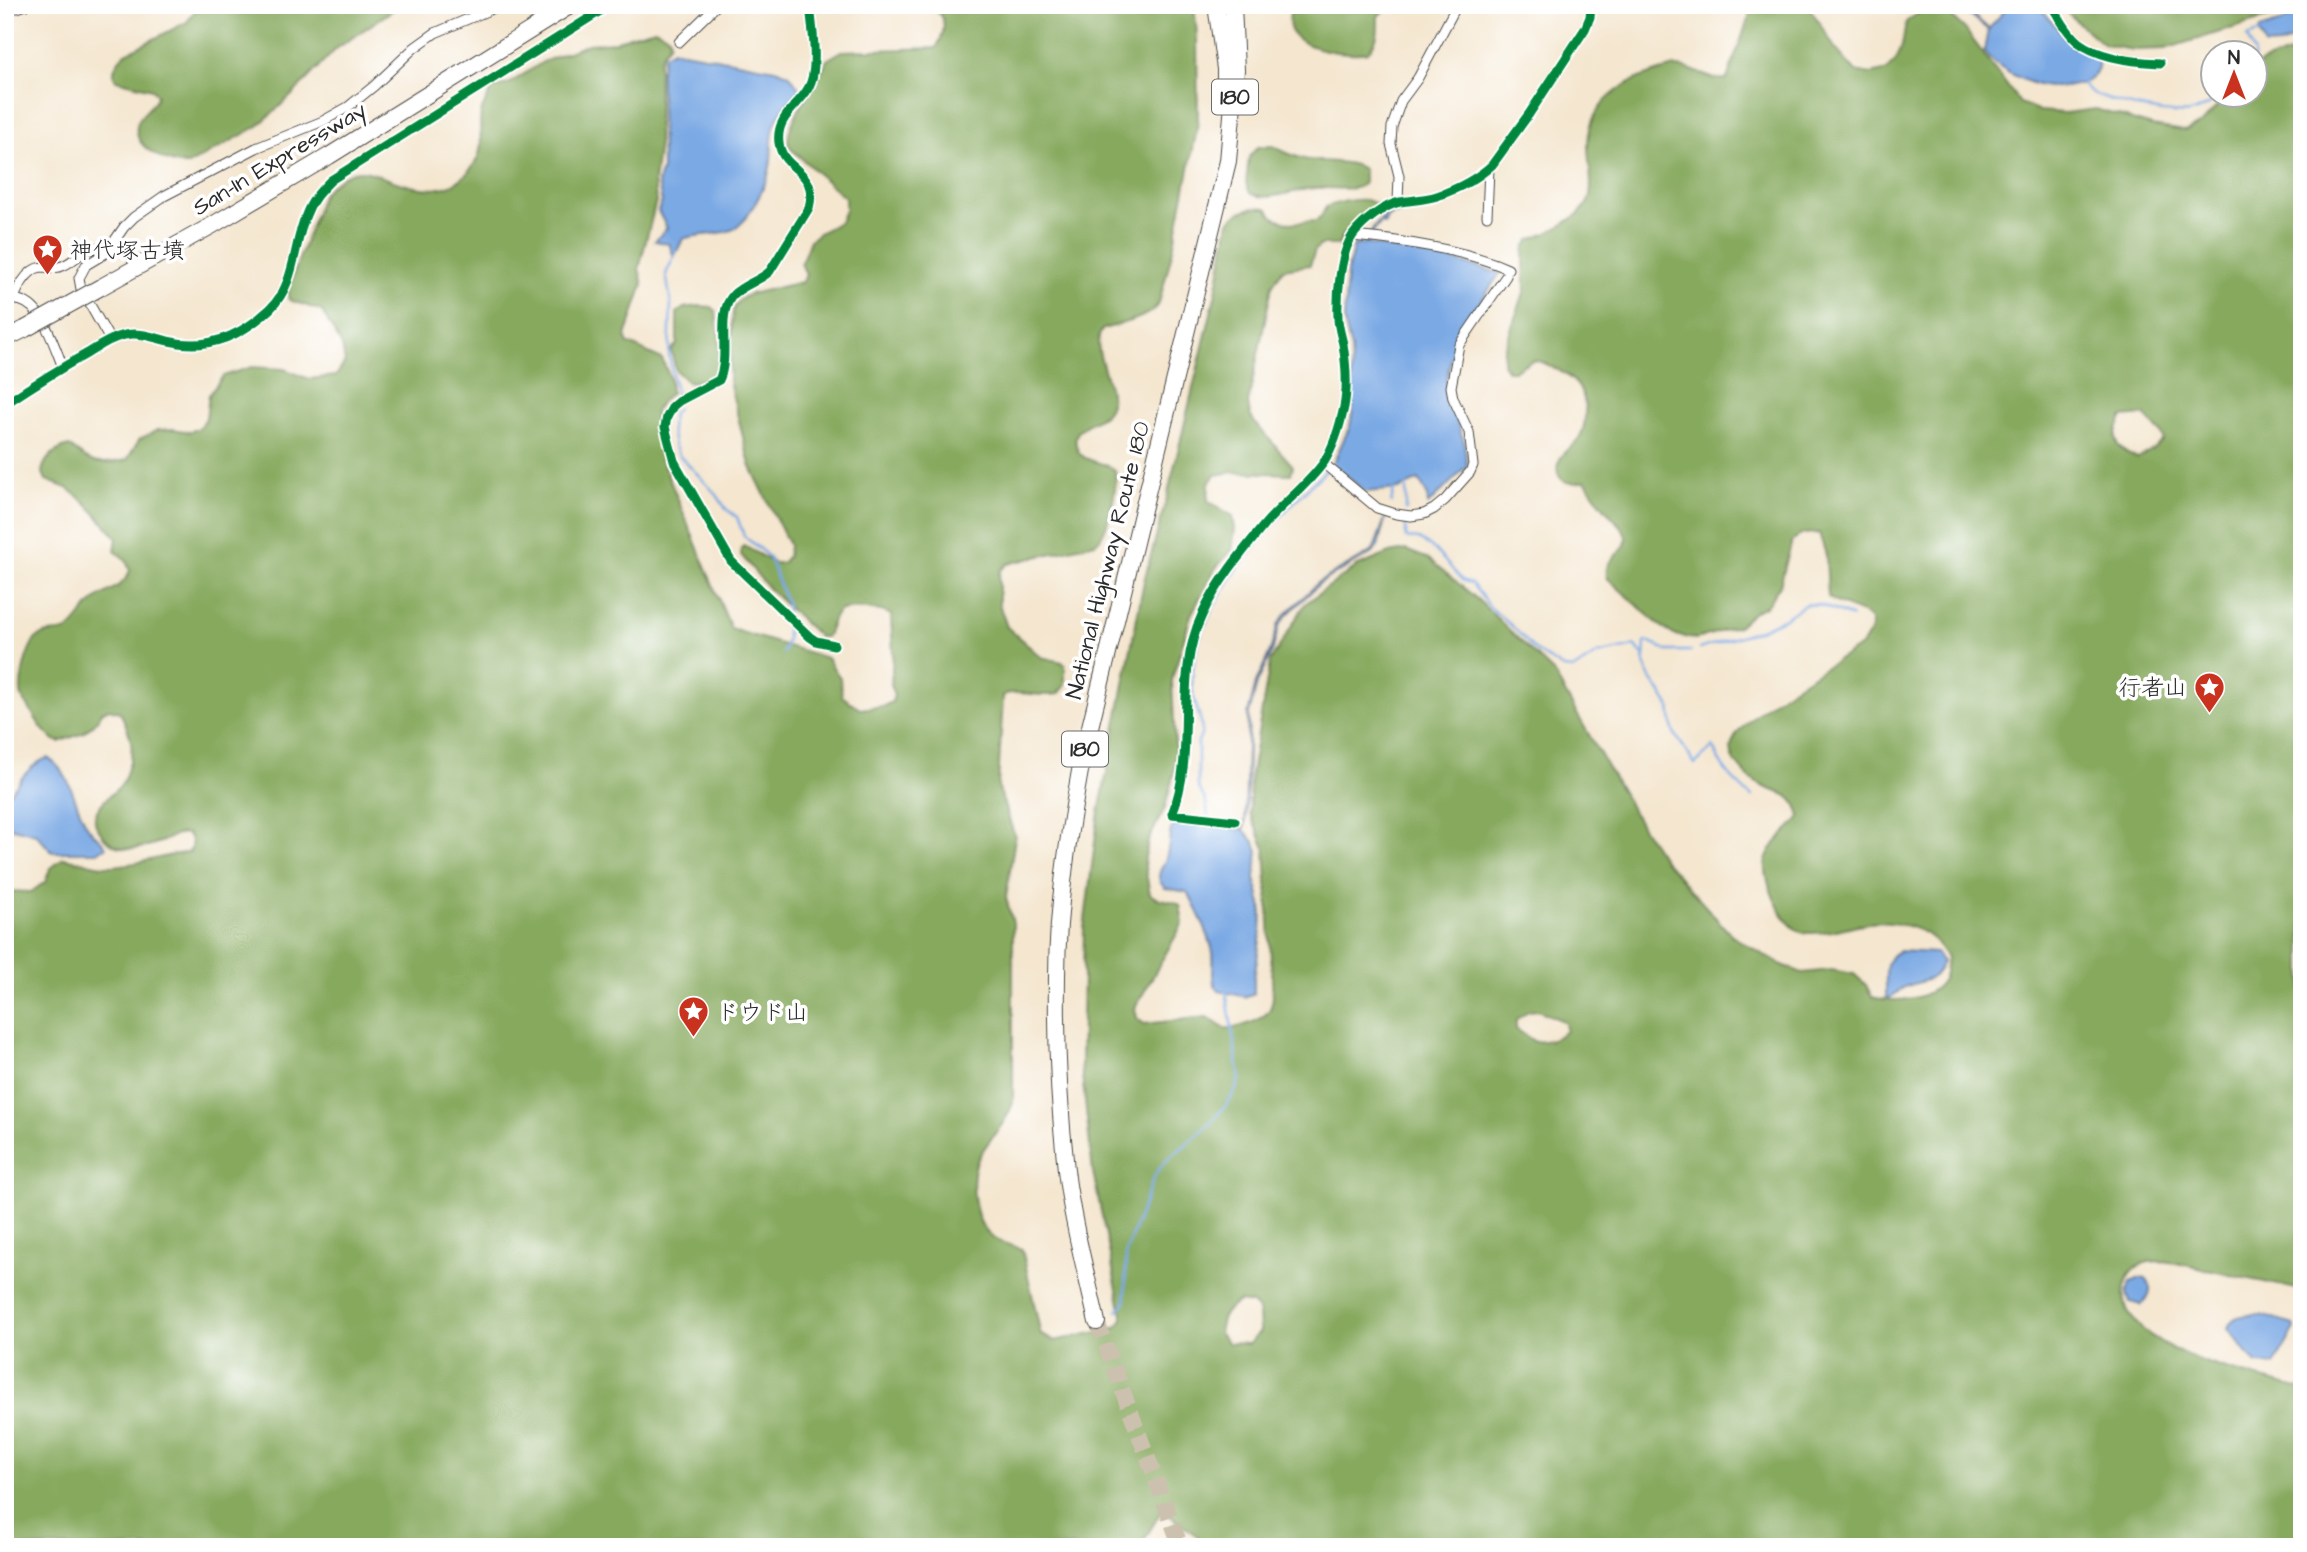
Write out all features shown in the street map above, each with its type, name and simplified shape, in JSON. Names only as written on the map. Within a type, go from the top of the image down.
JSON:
[{"type":"highway","points":[[448,80],[551,5]]},
{"type":"highway","name":"San-In Expressway","points":[[5,340],[258,198],[571,5]]},
{"type":"highway","points":[[533,28],[580,5]]},
{"type":"highway","name":"National Highway Route 180","points":[[1216,5],[1225,69],[1222,187]]},
{"type":"highway","name":"National Highway Route 180","points":[[1097,1322],[1066,1172],[1060,1086],[1057,976],[1068,847],[1082,760],[1228,161],[1236,70],[1233,5]]},
{"type":"street","points":[[5,7],[17,8],[26,5]]},
{"type":"street","points":[[110,340],[81,289],[79,278],[86,265],[109,250],[124,227],[145,208],[256,148],[323,121],[348,107],[414,48],[435,33],[501,5]]},
{"type":"street","points":[[5,404],[119,336],[139,334],[176,343],[206,345],[241,332],[271,308],[284,290],[305,215],[317,194],[331,180],[610,5]]},
{"type":"street","points":[[679,42],[717,5]]},
{"type":"street","points":[[810,5],[814,70],[811,84],[786,115],[779,135],[779,145],[784,156],[811,188],[809,208],[770,271],[733,296],[727,305],[724,360],[719,380],[673,406],[665,427],[674,461],[731,561],[810,637],[834,645]]},
{"type":"street","points":[[1398,202],[1399,176],[1391,144],[1392,127],[1401,101],[1418,78],[1457,5]]},
{"type":"street","points":[[1235,821],[1172,814],[1177,803],[1184,763],[1186,673],[1192,641],[1209,602],[1233,566],[1265,524],[1323,463],[1337,433],[1345,402],[1345,362],[1338,318],[1344,257],[1352,236],[1384,209],[1398,202],[1438,195],[1468,182],[1489,168],[1529,114],[1586,26],[1591,5]]},
{"type":"street","points":[[2051,5],[2069,33],[2087,47],[2107,56],[2160,63]]},
{"type":"street","points":[[1487,216],[1489,168]]},
{"type":"street","points":[[1323,463],[1377,508],[1396,514],[1424,514],[1445,500],[1473,465],[1469,432],[1453,398],[1451,387],[1459,345],[1507,272],[1480,259],[1352,236]]},
{"type":"street","points":[[9,300],[24,278],[35,269],[45,266],[60,267],[90,249],[109,250]]},
{"type":"street","points":[[9,300],[22,299],[34,306],[63,367]]},
{"type":"green space","points":[[199,5],[400,5],[336,49],[258,126],[188,165],[162,158],[139,140],[138,122],[154,103],[157,95],[152,89],[116,80],[114,69],[126,53],[187,22]]},
{"type":"green space","points":[[927,5],[1194,5],[1197,35],[1198,124],[1173,249],[1159,303],[1142,317],[1103,329],[1098,344],[1111,402],[1104,415],[1084,426],[1076,437],[1076,445],[1082,456],[1115,470],[1108,521],[1100,539],[1095,543],[1007,564],[1000,571],[999,577],[999,604],[1007,627],[1041,657],[1065,665],[1065,685],[1058,694],[1011,693],[1003,697],[998,786],[1015,837],[1006,898],[1013,923],[1013,1103],[978,1159],[973,1189],[977,1211],[986,1230],[999,1241],[1022,1249],[1041,1335],[1054,1341],[1112,1329],[1123,1319],[1093,1172],[1081,1066],[1084,928],[1098,818],[1144,581],[1216,292],[1229,222],[1237,214],[1251,208],[1267,208],[1273,217],[1289,223],[1316,221],[1326,207],[1352,200],[1366,200],[1377,205],[1343,234],[1339,245],[1321,245],[1315,250],[1310,265],[1283,269],[1272,286],[1248,403],[1255,423],[1293,466],[1291,474],[1234,472],[1215,475],[1209,483],[1208,501],[1233,516],[1235,529],[1232,550],[1215,569],[1191,615],[1172,679],[1176,765],[1165,808],[1148,841],[1144,862],[1150,894],[1180,905],[1183,923],[1135,1008],[1137,1018],[1144,1024],[1206,1017],[1222,1027],[1229,1028],[1253,1022],[1270,1009],[1273,997],[1265,848],[1250,814],[1250,780],[1270,662],[1305,604],[1356,567],[1390,553],[1406,550],[1429,559],[1477,599],[1553,672],[1642,827],[1664,860],[1732,936],[1778,963],[1802,973],[1831,970],[1854,974],[1866,985],[1872,997],[1901,1000],[1921,996],[1937,986],[1945,974],[1947,957],[1927,934],[1908,926],[1877,922],[1805,933],[1789,923],[1775,902],[1766,866],[1773,847],[1800,817],[1797,808],[1786,795],[1750,778],[1736,762],[1731,750],[1739,732],[1751,719],[1810,677],[1861,646],[1872,625],[1869,618],[1828,597],[1826,555],[1819,533],[1801,534],[1792,541],[1780,585],[1767,605],[1738,626],[1696,639],[1674,635],[1608,579],[1608,565],[1625,545],[1624,531],[1585,481],[1573,483],[1562,480],[1557,467],[1558,462],[1582,433],[1585,405],[1581,391],[1566,375],[1540,362],[1528,362],[1514,371],[1508,371],[1503,364],[1504,349],[1525,290],[1525,247],[1530,240],[1554,230],[1578,214],[1588,202],[1591,188],[1588,149],[1590,129],[1594,117],[1609,97],[1641,77],[1675,67],[1727,79],[1750,14],[1749,5],[1808,5],[1835,48],[1855,71],[1871,74],[1888,70],[1897,59],[1906,22],[1917,14],[1935,9],[1952,17],[1964,28],[2020,103],[2040,111],[2065,113],[2096,109],[2152,126],[2185,131],[2202,123],[2215,108],[2268,108],[2268,60],[2302,49],[2302,1290],[2178,1263],[2156,1261],[2141,1265],[2129,1275],[2126,1282],[2126,1305],[2138,1325],[2161,1342],[2190,1356],[2221,1368],[2302,1389],[2302,1547],[1212,1547],[1162,1510],[1140,1547],[5,1547],[5,889],[31,892],[45,882],[50,869],[63,858],[102,866],[118,866],[190,852],[192,842],[188,834],[178,834],[155,844],[131,849],[109,842],[97,827],[95,817],[101,805],[122,783],[131,757],[131,743],[120,712],[109,709],[102,712],[94,724],[83,733],[59,742],[37,722],[22,698],[22,674],[34,641],[42,635],[69,629],[90,604],[119,586],[130,571],[126,560],[115,551],[117,538],[87,504],[69,489],[46,480],[42,471],[46,461],[69,446],[96,462],[127,460],[139,440],[157,430],[189,432],[200,428],[206,418],[209,395],[223,376],[252,367],[284,369],[309,379],[336,376],[345,362],[342,346],[322,311],[289,300],[287,292],[323,193],[344,176],[359,171],[411,186],[435,189],[447,187],[467,173],[479,155],[481,113],[492,89],[510,83],[543,62],[588,44],[615,42],[655,29],[669,36],[670,43],[659,62],[658,151],[654,181],[656,201],[639,269],[643,284],[626,336],[627,343],[662,359],[670,378],[671,393],[659,404],[655,413],[655,431],[662,461],[731,629],[827,658],[840,678],[842,696],[860,709],[884,706],[892,702],[891,615],[857,608],[843,609],[835,616],[826,637],[819,637],[769,589],[741,555],[741,548],[744,546],[774,563],[782,563],[788,556],[789,545],[750,465],[729,381],[733,311],[739,301],[750,294],[802,282],[806,275],[801,263],[810,240],[840,222],[845,210],[845,198],[789,147],[788,138],[796,116],[827,60],[842,51],[936,48],[944,29],[939,13]],"holes":[[[2144,415],[2161,433],[2163,440],[2138,458],[2119,447],[2116,437],[2123,417]],[[1538,1010],[1565,1022],[1566,1031],[1552,1040],[1535,1042],[1516,1029],[1516,1020],[1528,1011]],[[1240,1302],[1252,1304],[1259,1311],[1260,1332],[1249,1344],[1228,1343],[1219,1333],[1224,1314]]]},
{"type":"green space","points":[[1291,5],[1390,5],[1378,16],[1377,35],[1368,52],[1349,53],[1324,50],[1302,42],[1289,26]]},
{"type":"green space","points":[[2058,5],[2302,5],[2165,49],[2134,50],[2104,45]]},
{"type":"green space","points":[[1273,146],[1304,159],[1353,164],[1364,170],[1364,183],[1355,188],[1315,188],[1274,196],[1257,196],[1250,193],[1246,183],[1249,157],[1258,147]]},
{"type":"green space","points":[[712,307],[716,311],[719,370],[710,379],[688,382],[676,371],[671,350],[677,344],[677,313],[684,308]]},
{"type":"water","points":[[1947,5],[1973,15],[1989,29],[2009,5],[2038,5],[2072,46],[2097,56],[2098,67],[2087,81],[2066,87],[2044,86],[2021,79],[2000,67],[1984,51],[1988,30],[1972,17]]},
{"type":"water","points":[[2302,10],[2302,35],[2280,45],[2268,46],[2268,38],[2262,38],[2260,29],[2284,21]]},
{"type":"water","points":[[673,50],[775,69],[789,74],[800,89],[777,119],[768,174],[747,217],[731,231],[683,239],[674,257],[669,244],[655,241],[667,228],[658,211],[662,202],[658,182],[662,169],[661,70],[664,55]]},
{"type":"water","points":[[1404,208],[1405,211],[1387,217],[1385,224],[1383,220],[1368,244],[1451,260],[1500,273],[1456,338],[1446,380],[1448,397],[1464,441],[1467,466],[1428,505],[1427,494],[1419,480],[1399,489],[1365,492],[1333,463],[1350,426],[1353,410],[1351,349],[1344,321],[1347,273],[1354,245],[1364,244],[1380,221],[1390,213]]},
{"type":"water","points":[[1386,516],[1374,552],[1320,583],[1286,616],[1279,626],[1272,652],[1257,683],[1249,714],[1246,820],[1244,830],[1258,851],[1255,878],[1262,909],[1254,994],[1247,997],[1219,991],[1213,977],[1213,958],[1207,931],[1190,896],[1187,892],[1165,888],[1161,884],[1159,876],[1167,855],[1171,829],[1184,825],[1242,829],[1245,820],[1248,714],[1256,683],[1278,625],[1285,615],[1319,582],[1373,551]]},
{"type":"water","points":[[48,758],[63,772],[88,827],[106,848],[97,852],[52,852],[36,834],[5,826],[5,799],[30,769]]},
{"type":"water","points":[[1899,951],[1936,953],[1943,962],[1932,977],[1905,987],[1889,998],[1886,997],[1887,965]]},
{"type":"water","points":[[2139,1278],[2146,1279],[2150,1289],[2141,1305],[2130,1302],[2127,1293],[2130,1282]]},
{"type":"water","points":[[2261,1315],[2294,1325],[2295,1329],[2274,1365],[2256,1364],[2228,1328],[2236,1318]]},
{"type":"waterway","points":[[2247,38],[2261,32]]},
{"type":"waterway","points":[[2081,81],[2091,92],[2126,105],[2168,113],[2189,113],[2203,108]]},
{"type":"waterway","points":[[1395,101],[1400,94]]},
{"type":"waterway","points":[[1409,209],[1423,206]]},
{"type":"waterway","points":[[675,254],[666,274],[671,303],[669,356],[677,398]]},
{"type":"waterway","points":[[677,409],[673,414],[671,428],[679,455],[717,495],[726,509],[737,517],[744,536],[769,557],[787,611]]},
{"type":"waterway","points":[[1208,815],[1206,802],[1198,786],[1198,741],[1202,730],[1192,683],[1196,651],[1217,600],[1234,574],[1273,525],[1335,462]]},
{"type":"waterway","points":[[1406,483],[1406,510]]},
{"type":"waterway","points":[[1391,503],[1394,489]]},
{"type":"waterway","points":[[1406,521],[1406,538],[1419,539],[1435,550],[1462,580],[1472,584],[1490,607],[1536,651],[1563,668],[1574,669],[1597,654],[1634,646],[1644,656]]},
{"type":"waterway","points":[[1699,649],[1759,630],[1806,604],[1820,605],[1852,617]]},
{"type":"waterway","points":[[783,653],[787,639],[787,619]]},
{"type":"waterway","points":[[1691,651],[1667,651],[1647,641],[1644,659],[1648,674],[1670,707],[1673,731],[1695,764],[1713,747],[1729,774],[1752,797]]},
{"type":"waterway","points":[[1117,1311],[1125,1302],[1126,1251],[1154,1177],[1168,1160],[1216,1116],[1230,1099],[1240,1080],[1226,991]]},
{"type":"tunnel","points":[[1097,1322],[1181,1547]]},
{"type":"cycle path","points":[[5,404],[56,371],[117,337],[139,334],[183,344],[197,344],[223,339],[247,327],[270,309],[285,288],[308,210],[316,196],[331,180],[610,5]]},
{"type":"cycle path","points":[[810,5],[814,44],[813,74],[807,90],[781,124],[779,133],[782,153],[809,185],[809,208],[770,271],[737,291],[728,303],[724,324],[724,359],[719,380],[673,406],[665,427],[674,461],[731,561],[810,637],[834,645]]},
{"type":"cycle path","points":[[1235,821],[1172,814],[1180,790],[1183,765],[1188,664],[1202,615],[1222,579],[1265,524],[1318,470],[1334,443],[1346,392],[1345,359],[1338,324],[1340,275],[1345,252],[1353,235],[1362,225],[1387,207],[1444,193],[1473,179],[1492,165],[1585,29],[1591,5]]},
{"type":"cycle path","points":[[2051,5],[2070,34],[2086,47],[2117,58],[2160,63]]},
{"type":"place","name":"神代塚古墳","points":[[47,277]]},
{"type":"place","name":"行者山","points":[[2210,714]]},
{"type":"place","name":"ドウド山","points":[[693,1039]]}]
